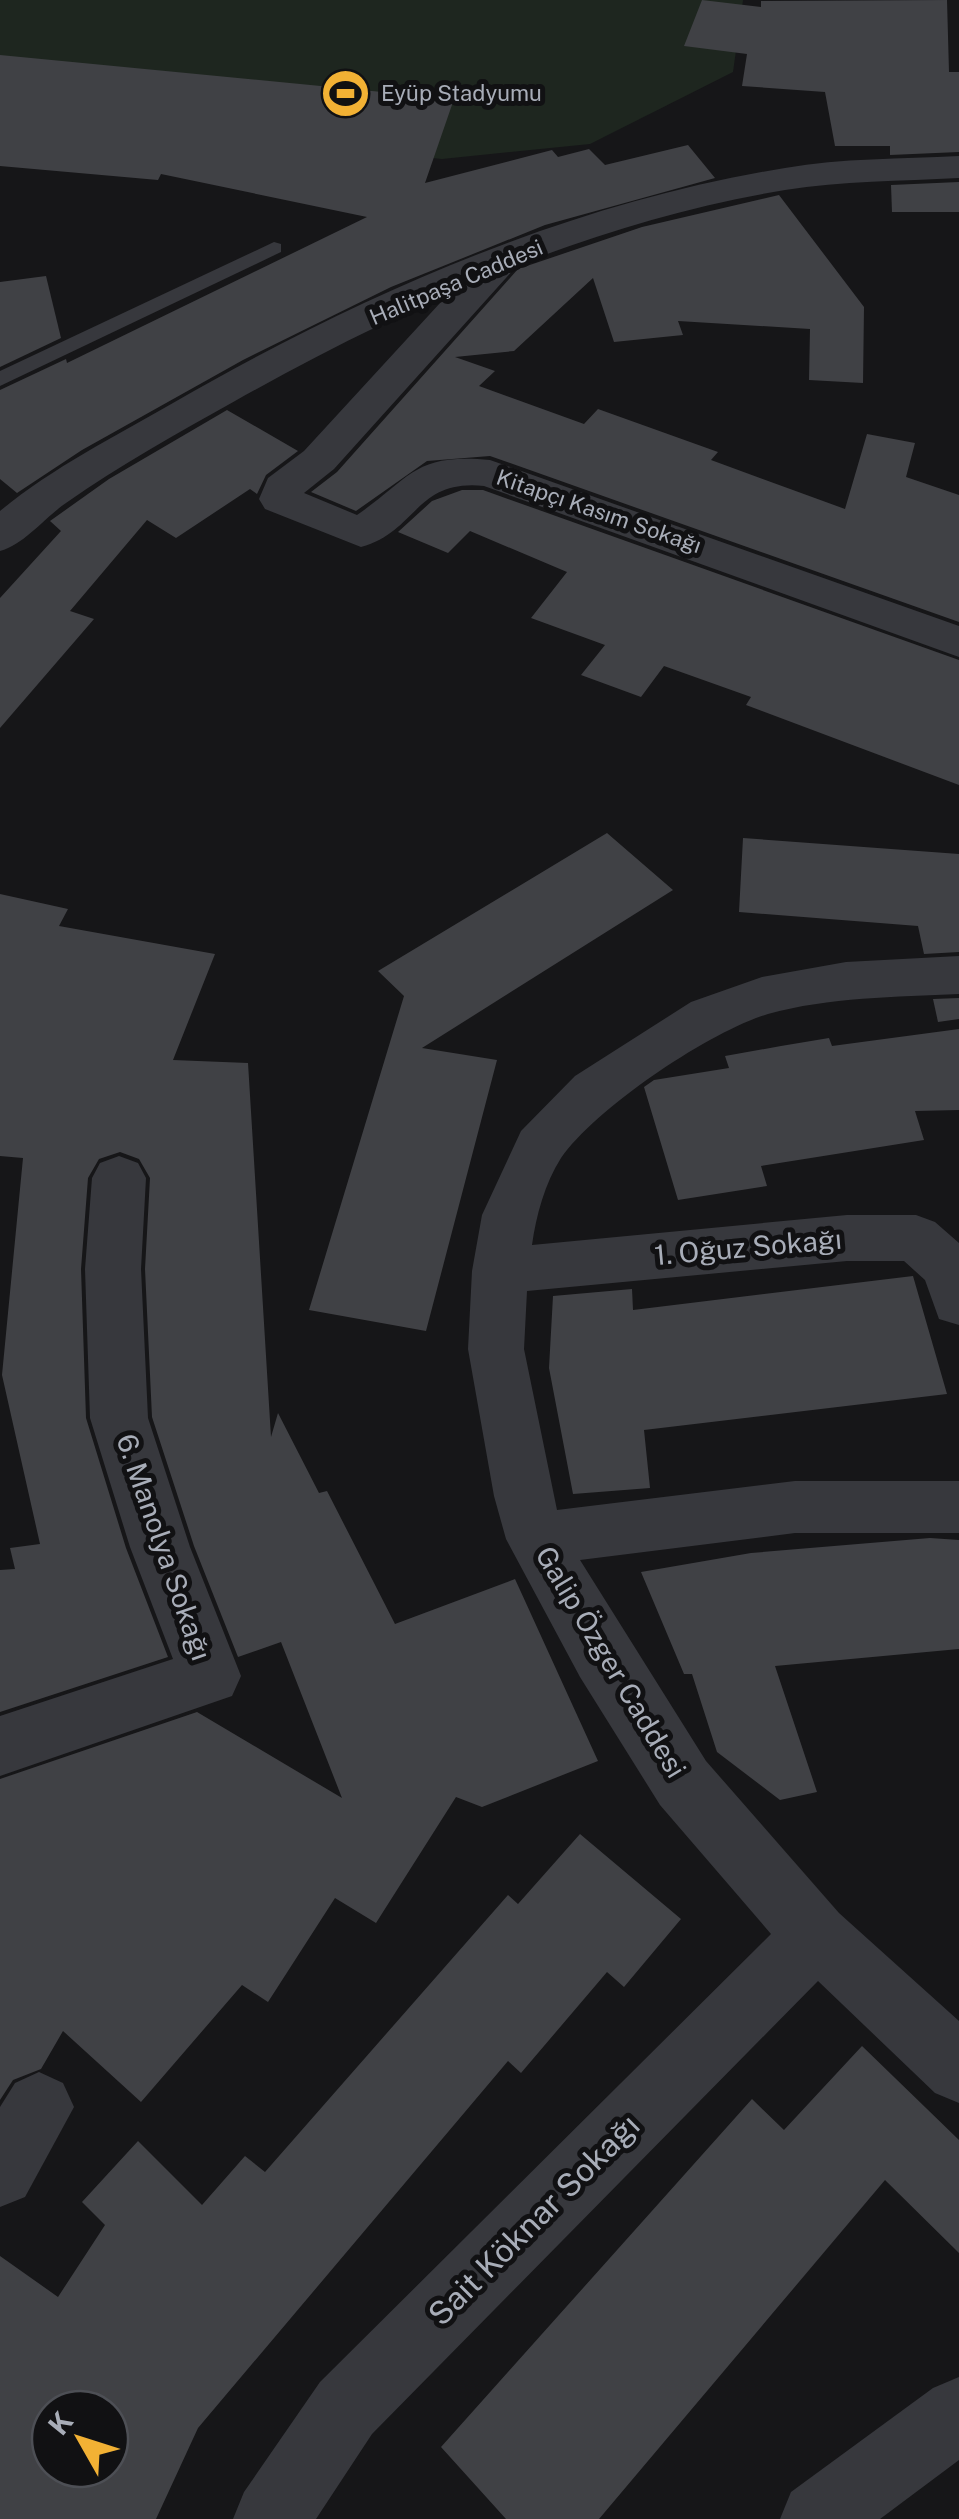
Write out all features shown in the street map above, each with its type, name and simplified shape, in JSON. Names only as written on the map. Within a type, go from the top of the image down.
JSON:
[{"type":"street","name":"Halitpaşa Caddesi","points":[[2,531],[69,483],[229,386],[500,261],[628,217],[784,179],[959,167]]},
{"type":"street","name":"Kitapçı Kasım Sokağı","points":[[500,261],[318,460],[283,488],[280,500],[361,534],[382,520],[421,481],[453,467],[490,473],[959,642]]},
{"type":"street","name":"Galip Özger Caddesi","points":[[959,975],[846,980],[762,996],[709,1016],[657,1046],[594,1091],[540,1146],[509,1215],[500,1271],[496,1349],[522,1496],[536,1540],[602,1657],[684,1784],[816,1936],[890,2000],[959,2069]]},
{"type":"street","name":"6. Manolya Sokağı","points":[[0,1746],[210,1676],[160,1547],[119,1418],[113,1268],[118,1178]]},
{"type":"street","name":"1. Oğuz Sokağı","points":[[500,1271],[848,1238],[916,1238],[950,1268],[959,1302]]},
{"type":"street","points":[[536,1540],[796,1507],[959,1507]]},
{"type":"street","name":"Sait Köknar Sokağı","points":[[271,2519],[346,2408],[816,1936]]},
{"type":"street","points":[[0,2172],[39,2107]]},
{"type":"street","points":[[818,2519],[959,2414]]},
{"type":"lane","points":[[0,380],[274,248]]},
{"type":"shaded area","name":"Eyüp Stadyumu","points":[[0,0],[743,0],[733,72],[590,144],[442,159],[0,113]]},
{"type":"building","points":[[702,0],[761,7],[761,1],[947,0],[949,72],[959,72],[959,152],[890,155],[890,146],[835,146],[825,92],[742,86],[747,54],[684,46]]},
{"type":"building","points":[[0,55],[454,99],[425,183],[552,150],[558,157],[589,149],[605,165],[688,145],[715,178],[545,225],[391,287],[243,360],[82,450],[17,493],[0,479],[0,390],[66,359],[67,363],[367,217],[161,174],[158,180],[0,166]]},
{"type":"building","points":[[959,182],[959,212],[892,212],[891,185]]},
{"type":"building","points":[[779,195],[864,307],[863,383],[809,380],[810,329],[678,321],[683,335],[614,342],[593,278],[514,351],[455,357],[495,371],[479,386],[584,424],[598,409],[718,452],[711,460],[845,509],[867,434],[915,443],[906,477],[959,495],[959,622],[490,456],[427,461],[356,511],[311,492],[337,472],[518,269],[642,227]]},
{"type":"building","points":[[46,276],[61,338],[0,367],[0,282]]},
{"type":"building","points":[[227,410],[298,451],[266,475],[257,494],[250,489],[176,538],[147,520],[70,611],[94,619],[0,728],[0,598],[61,531],[50,521],[109,479]]},
{"type":"building","points":[[462,490],[483,490],[959,660],[959,785],[746,705],[751,697],[664,666],[641,697],[581,675],[605,645],[531,618],[567,572],[470,531],[448,553],[398,532],[432,501]]},
{"type":"building","points":[[607,833],[673,890],[422,1048],[497,1060],[426,1331],[309,1310],[404,996],[378,971]]},
{"type":"building","points":[[743,838],[959,854],[959,952],[924,954],[918,926],[739,912]]},
{"type":"building","points":[[0,894],[68,909],[59,926],[215,954],[173,1060],[248,1063],[271,1437],[278,1413],[319,1493],[327,1491],[395,1624],[515,1579],[598,1761],[482,1807],[456,1797],[376,1923],[335,1898],[268,2002],[242,1985],[141,2102],[63,2031],[41,2069],[13,2080],[0,2100],[0,1779],[197,1712],[342,1798],[281,1642],[238,1657],[194,1546],[152,1417],[145,1269],[150,1178],[139,1159],[120,1152],[99,1159],[88,1178],[81,1269],[86,1418],[126,1548],[168,1657],[0,1712],[0,1570],[15,1569],[10,1548],[40,1544],[2,1375],[23,1158],[0,1156]]},
{"type":"building","points":[[959,998],[959,1019],[938,1022],[933,999]]},
{"type":"building","points":[[959,1029],[959,1110],[915,1111],[924,1140],[761,1166],[767,1186],[678,1200],[644,1087],[654,1080],[729,1068],[725,1056],[781,1046],[829,1038],[832,1046]]},
{"type":"building","points":[[913,1276],[947,1394],[644,1430],[650,1488],[573,1494],[549,1368],[553,1296],[632,1289],[633,1310]]},
{"type":"building","points":[[930,1538],[959,1540],[959,1649],[775,1666],[817,1792],[780,1800],[717,1752],[692,1674],[684,1674],[641,1572],[751,1553]]},
{"type":"building","points":[[580,1834],[681,1919],[624,1987],[607,1972],[521,2073],[508,2061],[198,2428],[156,2519],[0,2519],[0,2256],[58,2297],[105,2225],[82,2202],[138,2141],[202,2205],[245,2156],[265,2172],[508,1895],[518,1904]]},
{"type":"building","points":[[862,2046],[959,2140],[959,2253],[885,2180],[599,2519],[506,2519],[441,2447],[752,2099],[784,2130]]},
{"type":"place","name":"Eyüp Stadyumu","points":[[346,93]]}]
